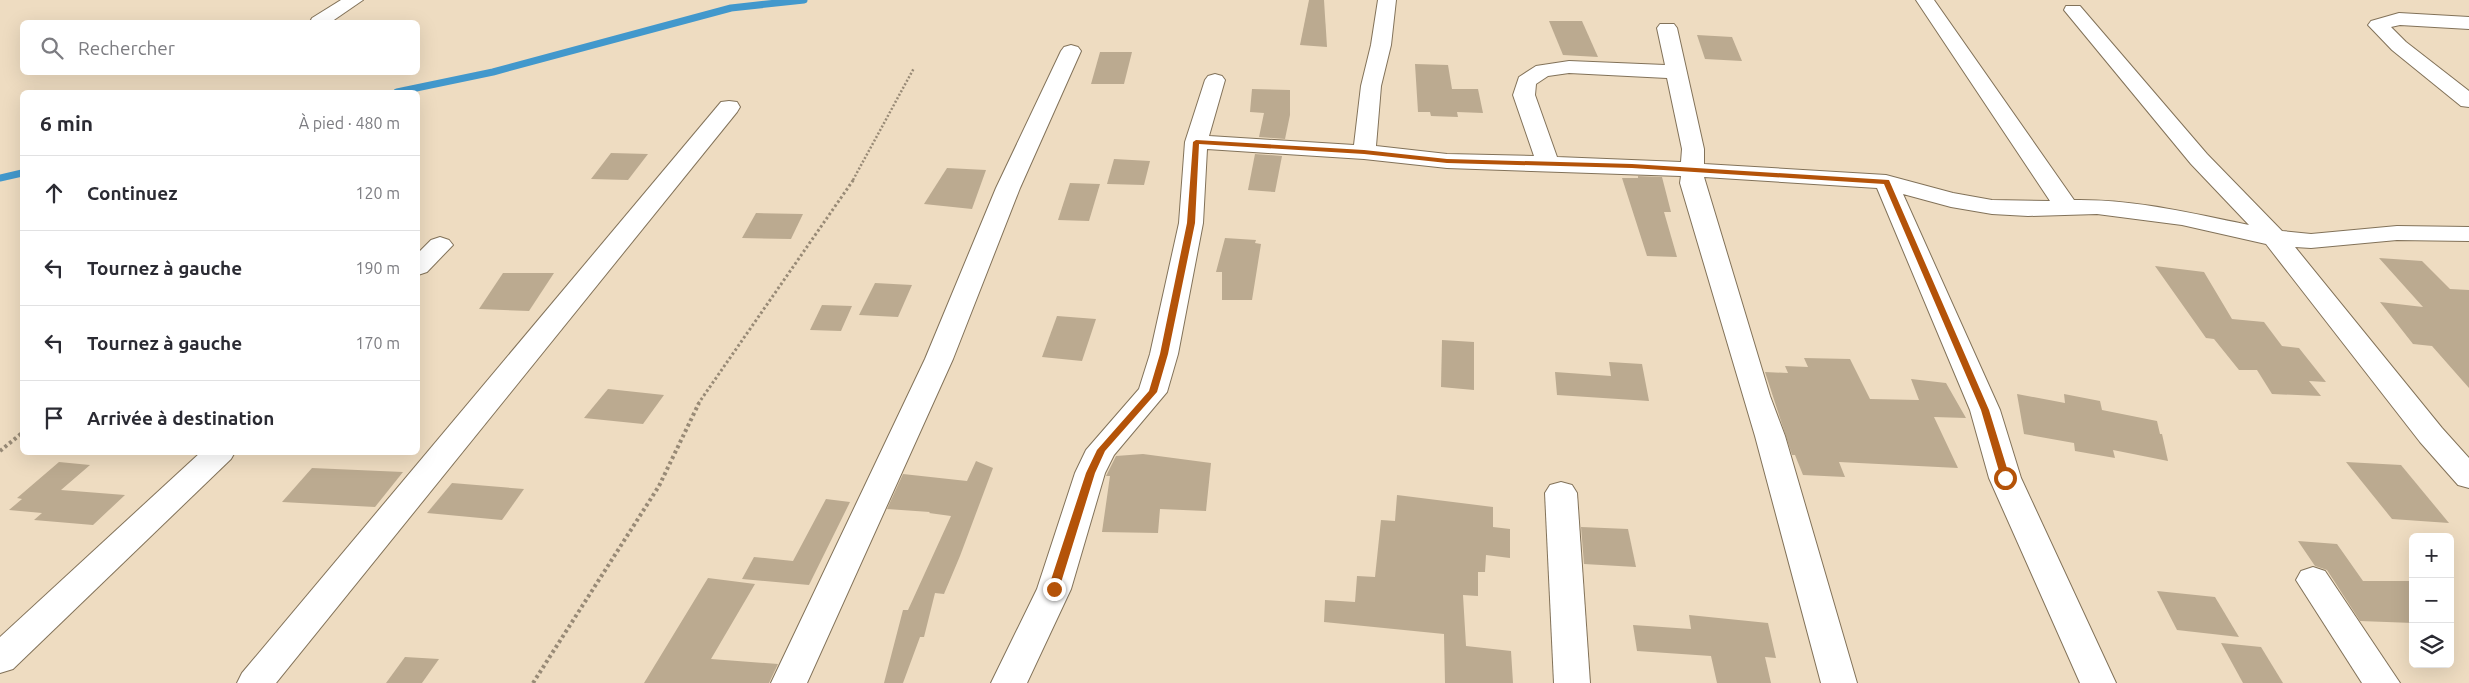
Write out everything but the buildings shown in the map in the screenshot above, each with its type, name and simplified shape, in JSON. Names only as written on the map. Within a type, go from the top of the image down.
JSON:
[{"type":"street","points":[[322,20],[354,0]]},
{"type":"street","points":[[1364,152],[1371,86],[1381,44],[1387,0]]},
{"type":"street","points":[[1925,0],[2066,206]]},
{"type":"street","points":[[2073,10],[2148,96],[2199,159],[2275,238],[2431,434],[2469,477]]},
{"type":"street","points":[[2469,23],[2399,19],[2378,25],[2400,46],[2469,101]]},
{"type":"street","points":[[1667,28],[1693,149],[1692,183],[1756,396],[1770,436],[1839,683]]},
{"type":"street","points":[[789,683],[939,359],[1008,188],[1070,51]]},
{"type":"street","points":[[1548,164],[1524,95],[1526,81],[1543,70],[1570,67],[1675,72]]},
{"type":"street","points":[[1008,683],[1054,589],[1090,473],[1101,450],[1152,392],[1164,354],[1191,223],[1196,142],[1215,80]]},
{"type":"street","points":[[255,683],[729,106]]},
{"type":"street","points":[[1196,142],[1364,152],[1447,161],[1692,170],[1886,182],[1951,200],[1992,208],[2028,209],[2066,206],[2142,212],[2182,218],[2275,238],[2311,241],[2397,233],[2465,239]]},
{"type":"street","points":[[1886,182],[1985,410],[2005,478],[2098,683]]},
{"type":"street","points":[[420,265],[440,245]]},
{"type":"street","points":[[0,659],[217,455]]},
{"type":"street","points":[[1561,493],[1572,683]]},
{"type":"street","points":[[2313,580],[2382,683]]},
{"type":"path","points":[[533,683],[659,486],[698,405],[862,167],[914,68]]},
{"type":"path","points":[[0,451],[20,435]]},
{"type":"waterway","points":[[407,90],[493,72],[731,8],[804,0]]},
{"type":"waterway","points":[[0,178],[20,173]]},
{"type":"route","points":[[1054,589],[1090,473],[1101,450],[1152,392],[1164,354],[1191,223],[1196,142],[1364,152],[1447,161],[1632,166],[1807,175],[1886,182],[1985,410],[2005,478]]}]
